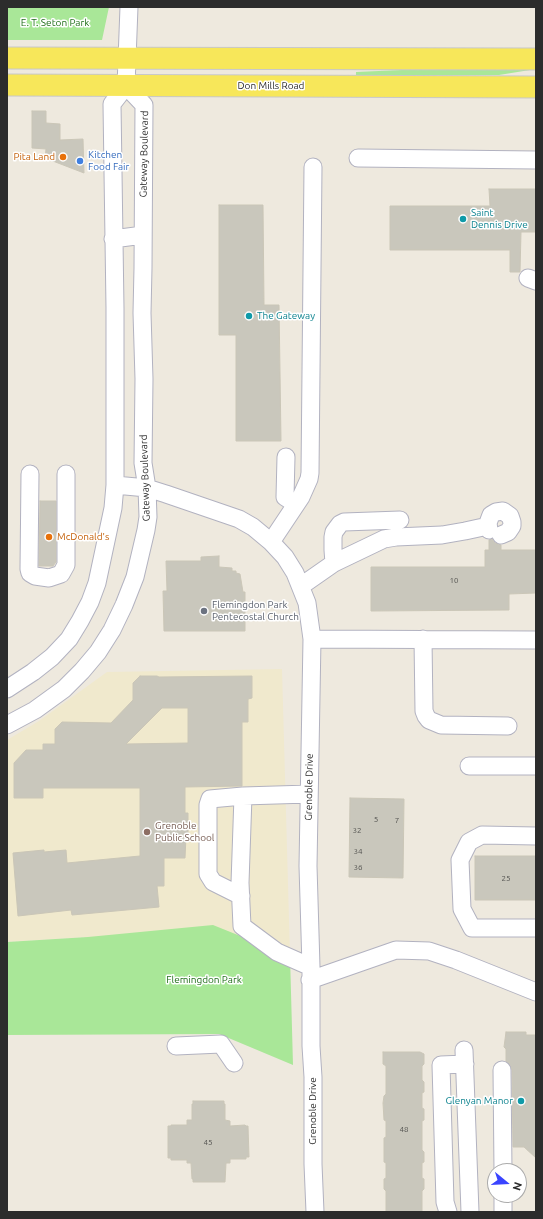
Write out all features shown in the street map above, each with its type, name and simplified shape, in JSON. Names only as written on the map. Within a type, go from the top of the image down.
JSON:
[{"type":"main road","points":[[7,58],[536,59]]},
{"type":"main road","name":"Don Mills Road","points":[[7,85],[536,88]]},
{"type":"street","points":[[7,689],[33,672],[52,657],[68,639],[84,615],[90,602],[102,563],[114,508],[115,308],[112,104],[126,86],[129,7]]},
{"type":"street","name":"Gateway Boulevard","points":[[7,725],[35,710],[64,688],[82,671],[98,652],[112,630],[124,605],[135,577],[143,548],[148,517],[147,488],[143,462],[144,105],[126,86]]},
{"type":"street","points":[[358,158],[536,160]]},
{"type":"street","points":[[272,542],[306,486],[310,473],[313,167]]},
{"type":"street","points":[[113,239],[143,235]]},
{"type":"street","points":[[286,457],[285,497],[296,504]]},
{"type":"street","points":[[30,474],[29,569],[30,573],[35,576],[48,578],[61,574],[66,565],[66,474]]},
{"type":"street","name":"Grenoble Drive","points":[[115,485],[147,488],[239,519],[253,526],[272,542],[285,557],[296,573],[307,603],[312,639],[308,866],[315,1212]]},
{"type":"street","points":[[334,563],[333,537],[334,532],[340,524],[344,522],[400,520]]},
{"type":"street","points":[[301,586],[334,563],[384,539],[493,530]]},
{"type":"street","points":[[312,639],[536,640]]},
{"type":"street","points":[[423,640],[424,711],[429,720],[441,725],[508,726]]},
{"type":"street","points":[[469,766],[536,766]]},
{"type":"street","points":[[241,896],[213,882],[208,874],[208,805],[210,798],[309,794]]},
{"type":"street","points":[[243,796],[241,896],[242,926],[277,952],[310,973],[396,950],[429,951],[456,960],[536,992]]},
{"type":"street","points":[[536,836],[482,835],[469,842],[460,860],[462,909],[472,928],[536,928]]},
{"type":"street","points":[[176,1046],[221,1044],[234,1063]]},
{"type":"street","points":[[448,1212],[445,1202],[440,1065],[464,1057],[470,1212]]},
{"type":"street","points":[[502,1070],[503,1163]]},
{"type":"shaded area","name":"Grenoble Public School","points":[[282,669],[290,956],[88,937],[7,942],[7,740],[39,721],[107,672]]},
{"type":"green space","name":"E. T. Seton Park","points":[[7,7],[109,7],[102,40],[7,40]]},
{"type":"green space","points":[[424,69],[536,69],[499,75],[356,76],[356,72]]},
{"type":"green space","name":"Flemingdon Park","points":[[213,925],[290,956],[293,1065],[219,1034],[7,1035],[7,942],[88,937]]},
{"type":"building","points":[[32,111],[46,111],[46,123],[60,124],[60,140],[83,139],[84,173],[45,158],[46,149],[32,148]]},
{"type":"building","name":"Saint Dennis Drive","points":[[489,189],[536,189],[536,232],[521,232],[520,272],[510,272],[510,250],[390,250],[390,206],[490,206]]},
{"type":"building","name":"The Gateway","points":[[219,205],[263,205],[264,305],[279,305],[281,441],[236,441],[236,335],[219,335]]},
{"type":"building","points":[[40,501],[56,501],[56,562],[53,566],[39,566]]},
{"type":"building","points":[[492,539],[495,543],[501,545],[501,550],[536,550],[536,593],[509,594],[509,610],[371,611],[371,567],[485,567],[485,550],[489,550],[489,540]]},
{"type":"building","name":"Flemingdon Park Pentecostal Church","points":[[219,556],[219,567],[232,568],[232,571],[236,571],[236,573],[240,574],[243,592],[245,592],[245,631],[164,631],[163,591],[167,591],[166,561],[201,561],[201,557]]},
{"type":"building","points":[[140,676],[252,676],[252,698],[248,699],[248,722],[242,722],[242,786],[185,787],[185,813],[188,813],[188,836],[186,836],[185,858],[164,858],[164,886],[157,886],[159,907],[72,915],[71,910],[18,916],[13,853],[44,850],[44,852],[66,850],[67,863],[140,856],[140,788],[43,788],[43,798],[14,798],[14,763],[26,750],[43,750],[43,744],[55,744],[55,729],[62,722],[111,723],[133,700],[133,683]],"holes":[[[162,708],[188,708],[188,743],[126,744]]]},
{"type":"building","points":[[350,798],[404,799],[403,878],[349,877]]},
{"type":"building","points":[[475,856],[536,856],[536,900],[475,900]]},
{"type":"building","name":"Glenyan Manor","points":[[506,1032],[526,1032],[526,1035],[536,1035],[536,1158],[524,1147],[513,1147],[512,1070],[506,1061],[506,1049],[504,1047]]},
{"type":"building","points":[[383,1052],[420,1052],[424,1054],[424,1064],[422,1066],[424,1092],[422,1093],[422,1108],[424,1109],[424,1120],[422,1121],[422,1150],[424,1152],[424,1162],[422,1163],[422,1178],[424,1179],[424,1189],[422,1191],[422,1212],[386,1212],[386,1191],[384,1189],[386,1163],[384,1162],[384,1138],[386,1137],[386,1121],[384,1120],[383,1103],[384,1096],[386,1094],[386,1066],[383,1064]]},
{"type":"building","points":[[193,1101],[224,1101],[225,1120],[230,1121],[230,1126],[248,1126],[249,1157],[246,1157],[246,1159],[230,1159],[230,1163],[226,1163],[225,1182],[193,1182],[191,1163],[187,1163],[187,1160],[171,1160],[171,1158],[168,1158],[168,1126],[187,1125],[187,1120],[192,1120]]},
{"type":"place","name":"Pita Land","points":[[63,157]]},
{"type":"place","name":"Kitchen Food Fair","points":[[80,161]]},
{"type":"place","name":"Saint Dennis Drive","points":[[463,219]]},
{"type":"place","name":"The Gateway","points":[[249,316]]},
{"type":"place","name":"McDonald's","points":[[49,537]]},
{"type":"place","name":"Flemingdon Park Pentecostal Church","points":[[204,611]]},
{"type":"place","name":"Grenoble Public School","points":[[147,832]]},
{"type":"place","name":"Glenyan Manor","points":[[521,1101]]}]
